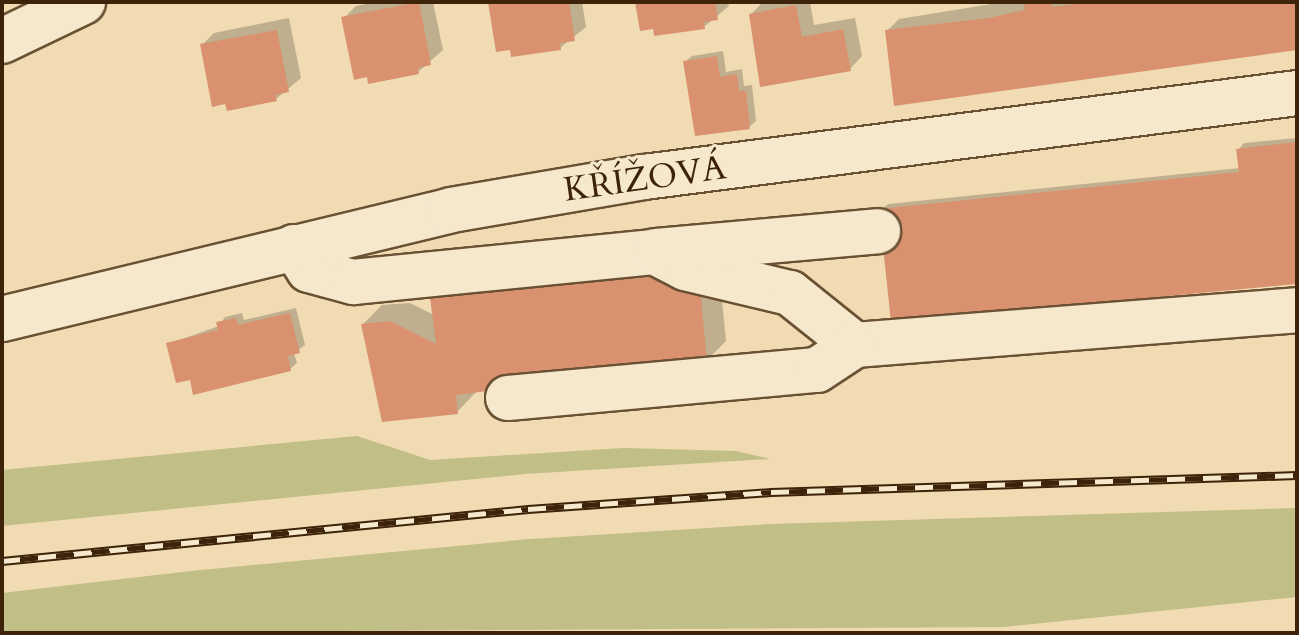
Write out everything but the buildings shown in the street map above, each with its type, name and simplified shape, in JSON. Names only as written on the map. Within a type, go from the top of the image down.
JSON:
[{"type":"street","points":[[2,41],[83,2]]},
{"type":"street","name":"KŘÍŽOVÁ","points":[[2,319],[451,210],[644,177],[1297,93]]},
{"type":"street","points":[[294,247],[309,270],[353,282],[878,231]]},
{"type":"street","points":[[654,252],[685,268],[790,293],[855,345]]},
{"type":"street","points":[[508,398],[817,370],[855,345],[1297,310]]},
{"type":"shaded area","points":[[357,436],[430,460],[624,448],[736,451],[770,459],[525,474],[2,526],[2,470]]},
{"type":"shaded area","points":[[1297,508],[1297,597],[1003,627],[2,633],[2,593],[191,571],[530,539],[772,524]]},
{"type":"railway","points":[[2,561],[528,509],[771,492],[1297,475]]}]
